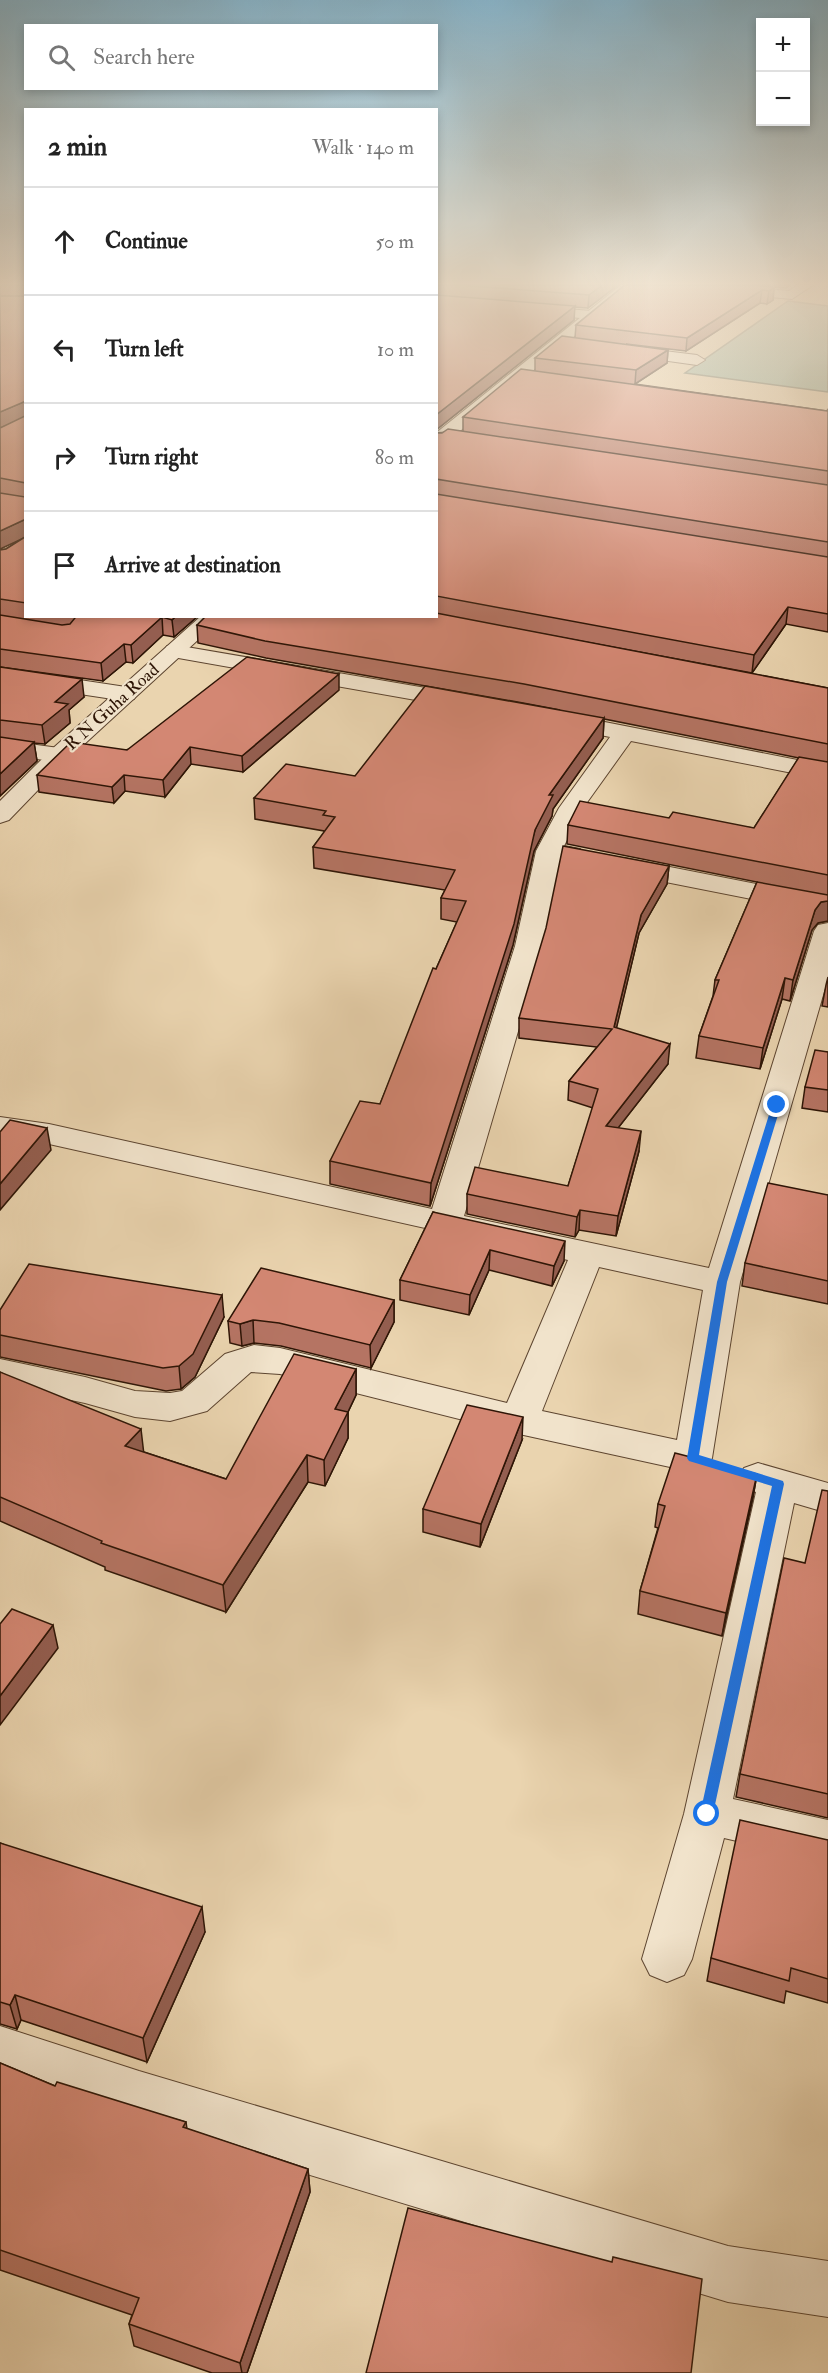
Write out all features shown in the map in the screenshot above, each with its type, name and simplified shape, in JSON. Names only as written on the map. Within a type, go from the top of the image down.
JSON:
[{"type":"street","points":[[440,439],[495,396]]},
{"type":"street","points":[[447,415],[467,418]]},
{"type":"street","points":[[440,439],[467,440]]},
{"type":"street","name":"R N Guha Road","points":[[0,815],[59,755],[212,618]]},
{"type":"street","points":[[175,651],[488,706]]},
{"type":"street","points":[[0,675],[126,694]]},
{"type":"street","points":[[534,715],[828,773]]},
{"type":"street","points":[[445,1223],[529,946],[549,851],[571,808],[625,733]]},
{"type":"street","points":[[0,747],[59,755]]},
{"type":"street","points":[[549,851],[828,906]]},
{"type":"street","points":[[693,1458],[722,1282],[828,932]]},
{"type":"street","points":[[0,1127],[49,1134],[445,1223],[722,1282]]},
{"type":"street","points":[[519,1420],[588,1253]]},
{"type":"street","points":[[0,1372],[85,1390],[135,1404],[170,1407],[194,1401],[238,1363],[254,1358],[280,1361],[519,1420],[693,1458],[828,1498]]},
{"type":"street","points":[[668,1959],[707,1814],[778,1484]]},
{"type":"street","points":[[707,1814],[828,1841]]},
{"type":"street","points":[[0,2051],[139,2097],[728,2274],[828,2289]]},
{"type":"building","points":[[0,396],[24,396],[24,402],[0,412]]},
{"type":"building","points":[[438,396],[461,396],[438,413]]},
{"type":"building","points":[[489,396],[716,396],[827,411],[828,409],[828,471],[463,417]]},
{"type":"building","points":[[24,416],[24,483],[0,478],[0,428]]},
{"type":"building","points":[[448,429],[828,485],[828,542],[438,479],[438,433]]},
{"type":"building","points":[[0,493],[24,497],[24,520],[0,531]]},
{"type":"building","points":[[438,494],[828,557],[828,614],[788,607],[754,655],[438,596]]},
{"type":"building","points":[[24,538],[24,603],[0,599],[0,550],[6,549]]},
{"type":"building","points":[[438,613],[828,688],[828,744],[524,684],[265,641],[197,625],[204,618],[438,618]]},
{"type":"building","points":[[0,615],[62,625],[70,624],[75,618],[161,618],[131,645],[124,644],[101,663],[0,649]]},
{"type":"building","points":[[247,657],[339,674],[242,756],[190,747],[163,780],[124,775],[112,787],[37,775],[71,742],[127,750]]},
{"type":"building","points":[[0,667],[82,679],[55,702],[68,704],[42,725],[0,720]]},
{"type":"building","points":[[425,686],[604,718],[549,795],[553,795],[535,830],[514,924],[431,1183],[330,1161],[360,1101],[380,1104],[433,968],[436,969],[466,901],[441,898],[455,870],[313,847],[335,817],[323,815],[326,811],[254,798],[286,764],[355,776]]},
{"type":"building","points":[[0,737],[34,742],[0,774]]},
{"type":"building","points":[[799,757],[828,762],[828,875],[568,825],[580,801],[669,818],[673,812],[754,828]]},
{"type":"building","points":[[563,846],[669,866],[641,915],[614,1027],[670,1044],[606,1126],[641,1131],[618,1216],[580,1210],[577,1217],[467,1194],[475,1167],[568,1186],[598,1089],[569,1081],[612,1029],[519,1018],[546,928]]},
{"type":"building","points":[[757,882],[828,895],[828,901],[821,902],[815,910],[793,980],[785,978],[763,1048],[699,1036],[719,980],[715,980]]},
{"type":"building","points":[[815,1050],[828,1052],[828,1090],[805,1087]]},
{"type":"building","points":[[10,1120],[47,1128],[0,1184],[0,1132]]},
{"type":"building","points":[[768,1183],[828,1195],[828,1281],[745,1263]]},
{"type":"building","points":[[433,1212],[565,1241],[554,1266],[490,1250],[470,1295],[400,1280]]},
{"type":"building","points":[[29,1264],[222,1295],[193,1354],[179,1366],[163,1368],[0,1335],[0,1310]]},
{"type":"building","points":[[261,1268],[394,1300],[370,1345],[279,1323],[253,1320],[240,1324],[228,1321]]},
{"type":"building","points":[[294,1354],[356,1369],[335,1409],[348,1412],[324,1460],[307,1455],[223,1585],[101,1543],[102,1541],[0,1497],[0,1372],[141,1429],[125,1446],[226,1479]]},
{"type":"building","points":[[467,1405],[523,1417],[481,1524],[423,1509]]},
{"type":"building","points":[[675,1453],[757,1474],[726,1613],[640,1591],[665,1506],[658,1504]]},
{"type":"building","points":[[822,1490],[828,1491],[828,1794],[740,1774],[784,1558],[805,1563]]},
{"type":"building","points":[[12,1609],[53,1625],[0,1696],[0,1624]]},
{"type":"building","points":[[740,1820],[828,1840],[828,1979],[791,1968],[789,1981],[711,1958]]},
{"type":"building","points":[[0,1843],[202,1907],[143,2038],[15,1995],[10,2005],[0,2002]]},
{"type":"building","points":[[0,2063],[55,2086],[57,2082],[186,2122],[183,2127],[308,2169],[240,2363],[129,2324],[139,2298],[0,2250]]},
{"type":"building","points":[[408,2208],[612,2262],[613,2257],[702,2279],[691,2373],[366,2373]]},
{"type":"route","points":[[707,1814],[778,1484],[693,1458],[722,1282],[777,1105]]}]
